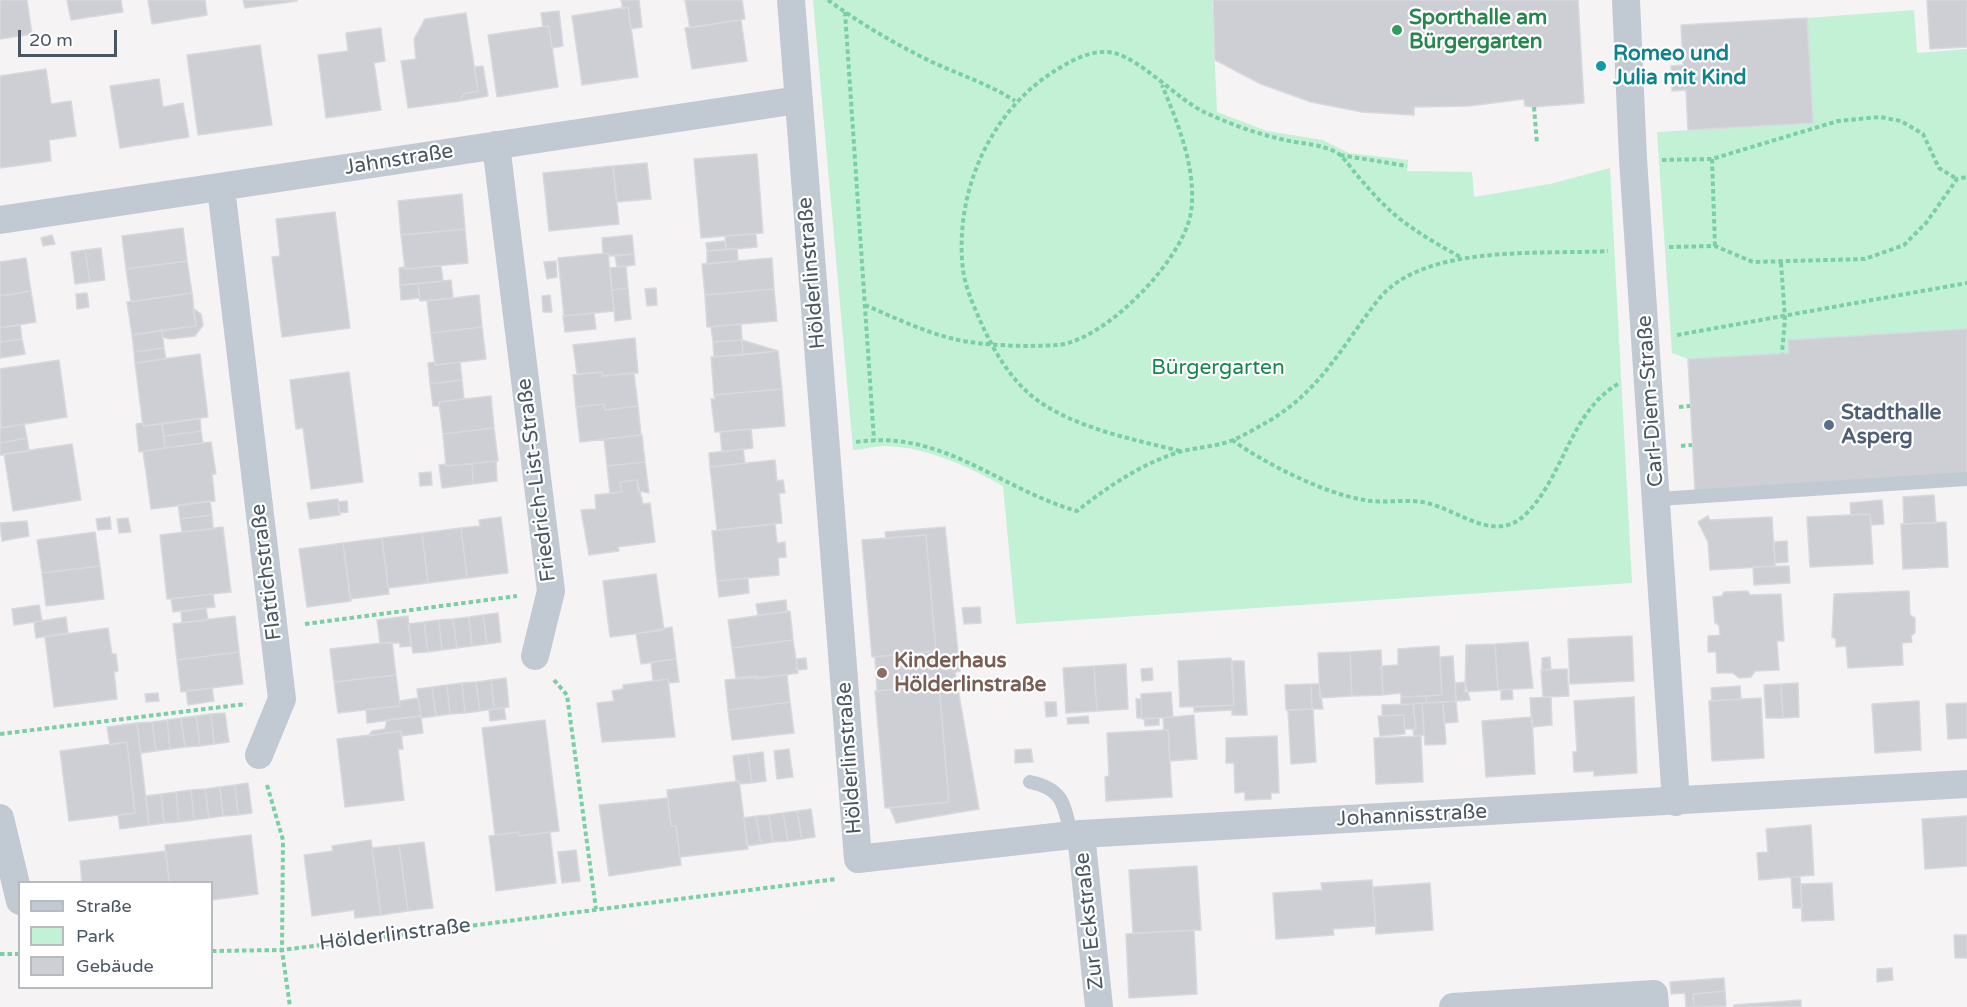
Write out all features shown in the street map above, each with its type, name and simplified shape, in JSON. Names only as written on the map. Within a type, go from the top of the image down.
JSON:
[{"type":"street","name":"Hölderlinstraße","points":[[791,0],[858,859]]},
{"type":"street","name":"Carl-Diem-Straße","points":[[1626,0],[1633,159],[1658,499],[1676,802]]},
{"type":"street","name":"Jahnstraße","points":[[0,220],[798,100]]},
{"type":"street","name":"Friedrich-List-Straße","points":[[496,145],[551,591],[535,656]]},
{"type":"street","name":"Flattichstraße","points":[[220,188],[282,699],[259,755]]},
{"type":"street","name":"Johannisstraße","points":[[858,859],[1076,835],[1967,784]]},
{"type":"street","points":[[0,818],[18,893]]},
{"type":"street","name":"Zur Eckstraße","points":[[1076,835],[1099,1007]]},
{"type":"street","points":[[1453,1007],[1654,994],[1655,1007]]},
{"type":"lane","points":[[1658,499],[1967,479]]},
{"type":"lane","points":[[1030,782],[1045,785],[1058,794],[1076,835]]},
{"type":"path","points":[[828,0],[870,30],[922,57],[993,86],[1015,101]]},
{"type":"path","points":[[845,12],[874,440]]},
{"type":"path","points":[[1181,452],[1065,416],[1048,407],[1011,375],[990,343],[972,302],[963,270],[966,201],[979,159],[1015,101],[1034,84],[1069,61],[1093,53],[1114,53],[1130,61],[1201,111],[1247,130],[1316,146],[1339,154],[1407,166]]},
{"type":"path","points":[[865,305],[954,339],[990,343],[1061,345],[1085,337],[1126,308],[1157,275],[1186,229],[1191,212],[1184,142],[1162,85]]},
{"type":"path","points":[[1534,107],[1537,144]]},
{"type":"path","points":[[1633,159],[1712,159],[1838,121],[1880,117],[1902,121],[1923,134],[1939,168],[1957,179],[1967,177]]},
{"type":"path","points":[[1339,154],[1395,214],[1463,259]]},
{"type":"path","points":[[1712,159],[1715,246]]},
{"type":"path","points":[[826,447],[874,440],[906,441],[926,446],[976,464],[1041,499],[1077,511],[1127,475],[1181,452],[1232,440],[1270,420],[1304,396],[1329,370],[1380,298],[1404,278],[1430,267],[1463,259],[1715,246],[1754,262],[1865,259],[1904,245],[1926,223],[1957,179]]},
{"type":"path","points":[[1781,263],[1785,318],[1782,353]]},
{"type":"path","points":[[1646,337],[1671,336],[1785,318],[1967,283]]},
{"type":"path","points":[[1232,440],[1260,459],[1323,488],[1366,501],[1412,500],[1442,506],[1485,527],[1511,526],[1528,513],[1556,470],[1589,411],[1603,392],[1620,383],[1650,383]]},
{"type":"path","points":[[274,629],[551,591]]},
{"type":"path","points":[[535,656],[567,695],[596,909]]},
{"type":"path","points":[[0,734],[282,699]]},
{"type":"path","points":[[259,755],[283,840],[282,950],[290,1007]]},
{"type":"path","name":"Hölderlinstraße","points":[[213,951],[282,950],[835,880],[858,859]]},
{"type":"path","points":[[0,954],[18,954]]},
{"type":"green space","name":"Bürgergarten","points":[[813,0],[1212,0],[1217,112],[1267,131],[1323,140],[1349,153],[1408,160],[1407,171],[1472,172],[1474,197],[1550,184],[1610,168],[1632,583],[1016,624],[1003,486],[961,465],[916,450],[885,446],[853,450]]},
{"type":"green space","points":[[1914,10],[1917,53],[1967,49],[1967,329],[1788,340],[1789,353],[1688,359],[1672,353],[1657,132],[1812,123],[1807,18]]},
{"type":"building","points":[[0,0],[27,0],[32,34],[0,39]]},
{"type":"building","points":[[67,0],[121,0],[123,12],[71,20]]},
{"type":"building","points":[[148,0],[205,0],[207,15],[152,24]]},
{"type":"building","points":[[243,0],[297,0],[297,1],[245,8]]},
{"type":"building","points":[[621,0],[639,0],[642,27],[631,29],[628,7],[623,9]]},
{"type":"building","points":[[685,0],[742,0],[745,19],[690,28]]},
{"type":"building","name":"Sporthalle am Bürgergarten","points":[[1213,0],[1578,0],[1584,103],[1534,107],[1525,106],[1524,99],[1469,106],[1414,107],[1414,115],[1362,112],[1311,102],[1261,84],[1215,60]]},
{"type":"building","points":[[1927,0],[1967,0],[1967,47],[1930,49]]},
{"type":"building","points":[[628,7],[638,77],[582,85],[572,16]]},
{"type":"building","points":[[559,11],[563,46],[552,48],[549,26],[543,27],[541,13]]},
{"type":"building","points":[[466,13],[478,91],[463,94],[460,101],[408,108],[401,61],[416,59],[414,39],[425,19]]},
{"type":"building","points":[[1807,18],[1813,123],[1688,130],[1686,90],[1672,91],[1671,66],[1683,65],[1681,25]]},
{"type":"building","points":[[741,20],[747,61],[692,69],[685,28]]},
{"type":"building","points":[[549,26],[558,87],[497,97],[488,35]]},
{"type":"building","points":[[381,28],[385,61],[374,63],[381,110],[326,118],[318,55],[348,51],[346,33]]},
{"type":"building","points":[[260,45],[272,125],[198,135],[187,55]]},
{"type":"building","points":[[483,66],[488,96],[460,101],[463,94],[478,91],[474,67]]},
{"type":"building","points":[[46,69],[51,104],[71,101],[76,136],[49,140],[51,161],[0,168],[0,76]]},
{"type":"building","points":[[159,79],[163,107],[183,103],[189,137],[120,148],[110,86]]},
{"type":"building","points":[[757,154],[763,233],[701,238],[694,159]]},
{"type":"building","points":[[647,163],[651,199],[617,202],[613,166]]},
{"type":"building","points":[[613,166],[619,224],[549,231],[543,173]]},
{"type":"building","points":[[462,194],[465,229],[401,235],[398,201]]},
{"type":"building","points":[[335,212],[350,328],[282,337],[272,257],[280,256],[276,219]]},
{"type":"building","points":[[183,228],[187,261],[126,269],[122,236]]},
{"type":"building","points":[[465,229],[468,263],[405,269],[401,235]]},
{"type":"building","points":[[756,234],[757,247],[726,250],[725,236]]},
{"type":"building","points":[[52,235],[55,244],[43,246],[41,238]]},
{"type":"building","points":[[632,235],[634,254],[609,256],[608,253],[603,254],[602,238]]},
{"type":"building","points":[[725,241],[726,250],[707,251],[706,243]]},
{"type":"building","points":[[101,248],[105,280],[90,282],[85,250]]},
{"type":"building","points":[[737,248],[738,261],[707,264],[707,251]]},
{"type":"building","points":[[85,250],[90,282],[75,284],[71,252]]},
{"type":"building","points":[[608,253],[614,311],[564,316],[558,258]]},
{"type":"building","points":[[634,254],[635,265],[617,267],[615,256]]},
{"type":"building","points":[[26,258],[31,291],[0,296],[0,262]]},
{"type":"building","points":[[772,258],[774,289],[705,295],[702,264]]},
{"type":"building","points":[[187,261],[192,293],[131,302],[126,269]]},
{"type":"building","points":[[556,261],[557,277],[547,279],[544,262]]},
{"type":"building","points":[[441,266],[443,281],[400,285],[399,268]]},
{"type":"building","points":[[626,266],[628,288],[612,290],[610,268]]},
{"type":"building","points":[[451,280],[453,298],[420,301],[418,284]]},
{"type":"building","points":[[418,284],[420,298],[401,300],[400,285]]},
{"type":"building","points":[[628,288],[631,319],[615,321],[612,290]]},
{"type":"building","points":[[656,288],[657,305],[647,306],[645,289]]},
{"type":"building","points":[[774,289],[777,321],[707,327],[705,295]]},
{"type":"building","points":[[31,291],[36,322],[0,328],[0,296]]},
{"type":"building","points":[[87,293],[89,307],[77,309],[76,294]]},
{"type":"building","points":[[192,293],[196,326],[132,335],[127,302]]},
{"type":"building","points":[[479,295],[482,327],[431,333],[427,301]]},
{"type":"building","points":[[550,295],[552,312],[543,312],[542,296]]},
{"type":"building","points":[[193,308],[201,314],[203,325],[195,336],[170,339],[163,337],[162,330],[196,326]]},
{"type":"building","points":[[594,313],[596,329],[565,332],[563,316]]},
{"type":"building","points":[[741,324],[742,340],[713,342],[711,327]]},
{"type":"building","points":[[20,325],[22,339],[0,342],[0,328]]},
{"type":"building","points":[[482,327],[486,359],[435,365],[431,333]]},
{"type":"building","name":"Stadthalle Asperg","points":[[1967,329],[1967,475],[1695,491],[1688,359],[1789,353],[1788,340]]},
{"type":"building","points":[[162,330],[164,348],[134,352],[132,335]]},
{"type":"building","points":[[635,338],[638,373],[602,376],[602,372],[577,374],[573,345]]},
{"type":"building","points":[[22,339],[25,354],[0,358],[0,342]]},
{"type":"building","points":[[742,340],[743,355],[714,357],[713,342]]},
{"type":"building","points":[[742,340],[778,351],[743,355]]},
{"type":"building","points":[[164,348],[166,359],[135,363],[134,352]]},
{"type":"building","points":[[778,351],[782,389],[714,395],[711,357]]},
{"type":"building","points":[[200,354],[208,417],[143,426],[135,363]]},
{"type":"building","points":[[59,360],[67,417],[1,428],[0,369]]},
{"type":"building","points":[[435,362],[435,365],[460,362],[462,380],[430,384],[428,363]]},
{"type":"building","points":[[349,372],[363,482],[311,489],[303,428],[296,429],[290,380]]},
{"type":"building","points":[[602,372],[602,376],[634,373],[638,406],[605,410],[604,404],[576,407],[573,375]]},
{"type":"building","points":[[462,380],[464,399],[439,402],[439,406],[433,406],[430,384]]},
{"type":"building","points":[[782,389],[785,426],[715,432],[711,399],[715,399],[714,395]]},
{"type":"building","points":[[491,396],[494,428],[443,434],[439,402]]},
{"type":"building","points":[[604,404],[605,410],[638,406],[641,435],[580,442],[576,407]]},
{"type":"building","points":[[200,419],[201,431],[164,436],[162,424]]},
{"type":"building","points":[[143,423],[143,426],[162,424],[165,448],[139,452],[136,424]]},
{"type":"building","points":[[24,424],[27,438],[0,443],[0,428]]},
{"type":"building","points":[[494,428],[498,461],[446,466],[443,434]]},
{"type":"building","points":[[751,429],[753,448],[722,452],[720,432]]},
{"type":"building","points":[[201,431],[203,443],[165,448],[164,436]]},
{"type":"building","points":[[642,435],[645,462],[607,466],[604,439]]},
{"type":"building","points":[[27,438],[29,451],[0,455],[0,443]]},
{"type":"building","points":[[211,442],[216,474],[212,474],[215,501],[151,509],[143,451]]},
{"type":"building","points":[[72,444],[81,500],[13,511],[4,454]]},
{"type":"building","points":[[743,449],[745,463],[710,467],[709,453]]},
{"type":"building","points":[[775,460],[777,481],[783,480],[785,493],[779,493],[782,523],[717,530],[710,467]]},
{"type":"building","points":[[496,461],[497,481],[473,484],[472,464]]},
{"type":"building","points":[[645,462],[649,493],[638,491],[637,480],[620,482],[622,492],[610,493],[607,466]]},
{"type":"building","points":[[446,464],[446,466],[472,464],[473,484],[442,488],[439,465]]},
{"type":"building","points":[[431,472],[432,485],[420,486],[419,473]]},
{"type":"building","points":[[637,480],[643,504],[650,503],[655,542],[618,547],[619,551],[589,555],[581,510],[596,509],[595,495],[622,492],[620,482]]},
{"type":"building","points":[[1934,495],[1936,523],[1904,524],[1903,497]]},
{"type":"building","points":[[338,499],[340,515],[310,519],[307,503]]},
{"type":"building","points":[[1882,500],[1884,524],[1871,525],[1870,514],[1851,515],[1850,503]]},
{"type":"building","points":[[210,501],[212,515],[180,519],[178,505]]},
{"type":"building","points":[[347,501],[348,512],[339,513],[338,502]]},
{"type":"building","points":[[1870,514],[1873,564],[1810,567],[1807,517]]},
{"type":"building","points":[[212,515],[213,529],[182,532],[180,519]]},
{"type":"building","points":[[1708,516],[1710,520],[1772,517],[1775,566],[1710,570],[1708,542],[1698,522]]},
{"type":"building","points":[[110,517],[111,529],[98,530],[96,519]]},
{"type":"building","points":[[501,517],[508,573],[467,578],[461,528],[480,526],[479,520]]},
{"type":"building","points":[[128,518],[131,532],[119,533],[117,519]]},
{"type":"building","points":[[27,521],[29,536],[2,541],[0,523]]},
{"type":"building","points":[[1946,522],[1948,567],[1903,569],[1901,524]]},
{"type":"building","points":[[775,524],[777,543],[785,542],[786,557],[778,558],[779,575],[717,581],[712,531]]},
{"type":"building","points":[[223,527],[231,592],[167,599],[160,535]]},
{"type":"building","points":[[945,527],[960,671],[955,672],[979,809],[896,823],[890,808],[949,802],[939,685],[877,691],[875,657],[936,651],[926,535],[886,538],[885,532]]},
{"type":"building","points":[[461,528],[467,578],[428,583],[422,533]]},
{"type":"building","points":[[95,532],[100,566],[42,573],[37,540]]},
{"type":"building","points":[[422,533],[428,583],[388,588],[382,538]]},
{"type":"building","points":[[926,535],[936,651],[872,657],[862,540]]},
{"type":"building","points":[[382,538],[389,594],[350,599],[343,543]]},
{"type":"building","points":[[1787,541],[1788,562],[1775,563],[1774,542]]},
{"type":"building","points":[[343,543],[351,601],[307,607],[299,549]]},
{"type":"building","points":[[100,566],[104,599],[46,606],[42,573]]},
{"type":"building","points":[[1789,566],[1790,583],[1754,585],[1753,567]]},
{"type":"building","points":[[656,574],[664,630],[610,637],[603,581]]},
{"type":"building","points":[[748,578],[749,593],[719,597],[717,581]]},
{"type":"building","points":[[1748,591],[1750,595],[1781,594],[1784,641],[1777,641],[1779,670],[1755,671],[1751,677],[1739,678],[1733,673],[1717,673],[1716,652],[1708,652],[1708,636],[1720,635],[1719,625],[1715,623],[1713,597],[1722,596],[1724,592]]},
{"type":"building","points":[[1909,591],[1910,615],[1915,618],[1915,633],[1911,636],[1912,642],[1902,643],[1903,665],[1848,668],[1846,646],[1836,647],[1836,639],[1832,637],[1834,594]]},
{"type":"building","points":[[213,594],[215,607],[173,612],[171,599]]},
{"type":"building","points":[[786,600],[787,612],[758,615],[756,604]]},
{"type":"building","points":[[39,605],[42,621],[14,625],[12,609]]},
{"type":"building","points":[[980,607],[981,623],[964,624],[962,608]]},
{"type":"building","points":[[206,608],[208,620],[182,623],[181,612]]},
{"type":"building","points":[[790,611],[793,640],[732,648],[728,620]]},
{"type":"building","points":[[498,613],[501,642],[487,644],[483,615]]},
{"type":"building","points":[[483,615],[487,644],[472,646],[469,617]]},
{"type":"building","points":[[235,616],[239,652],[177,660],[173,624]]},
{"type":"building","points":[[408,616],[411,646],[400,647],[400,643],[380,643],[377,620]]},
{"type":"building","points":[[66,617],[68,633],[36,638],[34,622]]},
{"type":"building","points":[[469,617],[472,646],[457,648],[453,619]]},
{"type":"building","points":[[453,619],[457,648],[442,650],[439,620]]},
{"type":"building","points":[[439,620],[442,650],[428,652],[424,622]]},
{"type":"building","points":[[424,622],[428,652],[413,653],[408,624]]},
{"type":"building","points":[[672,627],[676,659],[641,664],[636,634]]},
{"type":"building","points":[[108,628],[112,654],[116,654],[118,671],[114,672],[117,699],[54,707],[45,637]]},
{"type":"building","points":[[1632,636],[1634,681],[1570,684],[1568,639]]},
{"type":"building","points":[[793,640],[798,673],[756,679],[756,676],[736,678],[732,648]]},
{"type":"building","points":[[392,642],[396,675],[334,682],[330,649]]},
{"type":"building","points":[[1528,642],[1533,688],[1498,690],[1495,644]]},
{"type":"building","points":[[1495,644],[1498,690],[1465,692],[1466,645]]},
{"type":"building","points":[[1439,646],[1442,695],[1401,697],[1401,693],[1383,695],[1381,666],[1398,665],[1398,649]]},
{"type":"building","points":[[1381,650],[1383,695],[1352,696],[1350,652]]},
{"type":"building","points":[[239,652],[243,684],[181,692],[177,660]]},
{"type":"building","points":[[1350,652],[1352,696],[1320,698],[1318,653]]},
{"type":"building","points":[[1453,656],[1456,701],[1427,703],[1426,696],[1442,695],[1440,657]]},
{"type":"building","points":[[1550,657],[1551,670],[1542,670],[1542,658]]},
{"type":"building","points":[[806,658],[807,669],[797,670],[796,659]]},
{"type":"building","points":[[1231,658],[1234,705],[1180,707],[1178,661]]},
{"type":"building","points":[[676,659],[679,682],[669,683],[668,679],[653,681],[651,662]]},
{"type":"building","points":[[1232,661],[1244,661],[1247,715],[1232,715],[1232,710],[1194,712],[1194,707],[1234,705]]},
{"type":"building","points":[[1126,664],[1128,709],[1097,711],[1094,666]]},
{"type":"building","points":[[1094,666],[1097,711],[1066,713],[1063,668]]},
{"type":"building","points":[[1152,668],[1153,680],[1142,681],[1141,669]]},
{"type":"building","points":[[1567,669],[1569,696],[1543,697],[1541,670]]},
{"type":"building","points":[[396,675],[400,706],[338,713],[334,682]]},
{"type":"building","points":[[787,675],[790,702],[728,710],[725,680]]},
{"type":"building","points":[[506,678],[509,707],[494,709],[491,680]]},
{"type":"building","points":[[668,679],[675,737],[602,742],[597,703],[614,701],[612,691],[623,689],[623,685]]},
{"type":"building","points":[[491,680],[494,709],[480,711],[476,682]]},
{"type":"building","points":[[476,682],[480,711],[465,713],[462,683]]},
{"type":"building","points":[[1465,682],[1470,700],[1456,701],[1455,683]]},
{"type":"building","points":[[462,683],[465,713],[450,714],[447,685]]},
{"type":"building","points":[[1798,683],[1799,717],[1783,718],[1781,684]]},
{"type":"building","points":[[1311,684],[1312,709],[1286,710],[1285,685]]},
{"type":"building","points":[[1311,684],[1319,684],[1323,709],[1312,709]]},
{"type":"building","points":[[1781,684],[1783,718],[1766,718],[1764,685]]},
{"type":"building","points":[[447,685],[450,714],[436,716],[432,687]]},
{"type":"building","points":[[939,685],[949,802],[885,808],[875,691]]},
{"type":"building","points":[[1740,686],[1741,699],[1712,701],[1711,688]]},
{"type":"building","points":[[432,687],[436,716],[421,718],[417,689]]},
{"type":"building","points":[[212,688],[214,701],[188,705],[186,691]]},
{"type":"building","points":[[1512,689],[1513,699],[1501,700],[1501,690]]},
{"type":"building","points":[[1171,692],[1173,717],[1142,719],[1141,694]]},
{"type":"building","points":[[158,693],[159,701],[146,702],[145,694]]},
{"type":"building","points":[[1426,696],[1427,703],[1401,705],[1401,697]]},
{"type":"building","points":[[1551,697],[1552,725],[1532,727],[1530,698]]},
{"type":"building","points":[[1634,697],[1637,773],[1594,776],[1594,771],[1574,772],[1573,752],[1577,752],[1574,701]]},
{"type":"building","points":[[418,698],[421,716],[367,723],[366,710],[400,706],[399,701]]},
{"type":"building","points":[[1761,698],[1764,758],[1712,761],[1709,701]]},
{"type":"building","points":[[1136,699],[1141,699],[1142,718],[1137,718]]},
{"type":"building","points":[[1456,701],[1458,722],[1444,723],[1443,702]]},
{"type":"building","points":[[1919,701],[1921,750],[1875,753],[1872,704]]},
{"type":"building","points":[[790,702],[794,733],[732,740],[728,710]]},
{"type":"building","points":[[1045,702],[1056,702],[1057,716],[1046,717]]},
{"type":"building","points":[[1443,702],[1446,744],[1425,745],[1422,703]]},
{"type":"building","points":[[1422,703],[1424,735],[1414,736],[1413,729],[1416,729],[1413,704]]},
{"type":"building","points":[[1967,703],[1967,738],[1948,739],[1946,704]]},
{"type":"building","points":[[1413,704],[1416,729],[1405,729],[1404,715],[1382,716],[1382,705]]},
{"type":"building","points":[[504,708],[506,719],[490,721],[489,710]]},
{"type":"building","points":[[1313,709],[1316,762],[1291,764],[1288,710]]},
{"type":"building","points":[[225,713],[229,742],[214,744],[211,714]]},
{"type":"building","points":[[211,714],[214,744],[200,746],[196,716]]},
{"type":"building","points":[[1194,715],[1197,759],[1170,761],[1168,730],[1164,730],[1163,718]]},
{"type":"building","points":[[1404,715],[1405,734],[1380,736],[1378,716]]},
{"type":"building","points":[[196,716],[200,746],[185,747],[181,718]]},
{"type":"building","points":[[421,716],[423,733],[401,736],[401,731],[368,736],[372,731],[385,729],[387,720]]},
{"type":"building","points":[[1088,716],[1089,723],[1068,724],[1067,718]]},
{"type":"building","points":[[1532,717],[1535,774],[1486,777],[1482,721]]},
{"type":"building","points":[[181,718],[185,747],[170,749],[167,720]]},
{"type":"building","points":[[1144,718],[1159,718],[1159,725],[1145,726]]},
{"type":"building","points":[[167,720],[170,749],[156,751],[152,722]]},
{"type":"building","points":[[545,720],[559,831],[519,836],[519,832],[495,835],[482,728]]},
{"type":"building","points":[[152,722],[156,751],[141,753],[137,723]]},
{"type":"building","points":[[137,723],[149,825],[120,829],[118,815],[135,813],[127,742],[110,745],[107,727]]},
{"type":"building","points":[[1168,730],[1172,797],[1106,801],[1105,777],[1109,776],[1107,733]]},
{"type":"building","points":[[401,731],[403,749],[398,749],[404,800],[345,807],[337,739]]},
{"type":"building","points":[[1277,736],[1279,793],[1271,793],[1271,799],[1245,800],[1245,792],[1235,793],[1234,763],[1226,763],[1226,738]]},
{"type":"building","points":[[1421,736],[1423,782],[1376,784],[1374,738]]},
{"type":"building","points":[[127,742],[135,813],[69,821],[60,751]]},
{"type":"building","points":[[789,749],[793,777],[777,779],[774,751]]},
{"type":"building","points":[[1031,749],[1033,762],[1015,763],[1015,750]]},
{"type":"building","points":[[763,752],[766,781],[752,783],[748,754]]},
{"type":"building","points":[[748,754],[752,783],[739,784],[739,781],[736,781],[733,756]]},
{"type":"building","points":[[739,781],[748,849],[680,857],[676,826],[671,826],[667,790]]},
{"type":"building","points":[[248,783],[252,813],[238,815],[235,785]]},
{"type":"building","points":[[235,785],[238,815],[223,816],[220,787]]},
{"type":"building","points":[[220,787],[223,816],[209,818],[205,789]]},
{"type":"building","points":[[205,789],[209,818],[194,820],[191,790]]},
{"type":"building","points":[[191,790],[194,820],[179,822],[176,792]]},
{"type":"building","points":[[176,792],[179,822],[164,823],[161,794]]},
{"type":"building","points":[[161,794],[164,823],[149,825],[146,796]]},
{"type":"building","points":[[668,798],[671,826],[676,826],[681,865],[609,876],[599,805]]},
{"type":"building","points":[[811,809],[815,837],[802,839],[797,811]]},
{"type":"building","points":[[797,811],[802,839],[788,841],[783,813]]},
{"type":"building","points":[[783,813],[788,841],[773,842],[769,815]]},
{"type":"building","points":[[769,815],[773,842],[761,844],[756,816]]},
{"type":"building","points":[[756,816],[761,844],[747,846],[744,818]]},
{"type":"building","points":[[1967,816],[1967,866],[1925,869],[1922,819]]},
{"type":"building","points":[[1811,825],[1814,875],[1759,880],[1757,853],[1768,852],[1766,829]]},
{"type":"building","points":[[519,832],[519,836],[550,832],[556,883],[496,891],[489,836]]},
{"type":"building","points":[[251,835],[258,894],[213,900],[213,881],[169,881],[165,845]]},
{"type":"building","points":[[371,840],[381,915],[355,918],[354,910],[312,916],[304,855],[333,851],[332,846]]},
{"type":"building","points":[[424,842],[433,908],[408,911],[399,845]]},
{"type":"building","points":[[399,845],[408,911],[381,915],[372,848]]},
{"type":"building","points":[[576,850],[580,881],[562,883],[558,852]]},
{"type":"building","points":[[166,851],[169,881],[82,881],[80,861]]},
{"type":"building","points":[[1197,866],[1201,930],[1133,933],[1129,870]]},
{"type":"building","points":[[1791,877],[1800,877],[1802,908],[1793,908]]},
{"type":"building","points":[[1372,880],[1376,926],[1333,929],[1334,935],[1276,939],[1273,893],[1322,890],[1321,883]]},
{"type":"building","points":[[1430,883],[1433,930],[1376,934],[1373,887]]},
{"type":"building","points":[[1832,883],[1834,920],[1802,921],[1801,884]]},
{"type":"building","points":[[1194,930],[1197,994],[1129,998],[1126,934]]},
{"type":"building","points":[[1954,935],[1967,935],[1967,958],[1955,958]]},
{"type":"building","points":[[1892,968],[1893,980],[1877,982],[1877,969]]},
{"type":"building","points":[[1724,978],[1725,991],[1693,994],[1694,1007],[1686,1007],[1685,993],[1671,994],[1670,982]]},
{"type":"building","points":[[1725,991],[1726,1006],[1694,1007],[1693,994]]},
{"type":"building","points":[[1801,1000],[1801,1007],[1734,1007],[1734,1005]]},
{"type":"place","name":"Sporthalle am Bürgergarten","points":[[1397,30]]},
{"type":"place","name":"Romeo und Julia mit Kind","points":[[1601,66]]},
{"type":"place","name":"Stadthalle Asperg","points":[[1829,425]]},
{"type":"place","name":"Kinderhaus Hölderlinstraße","points":[[882,673]]}]
